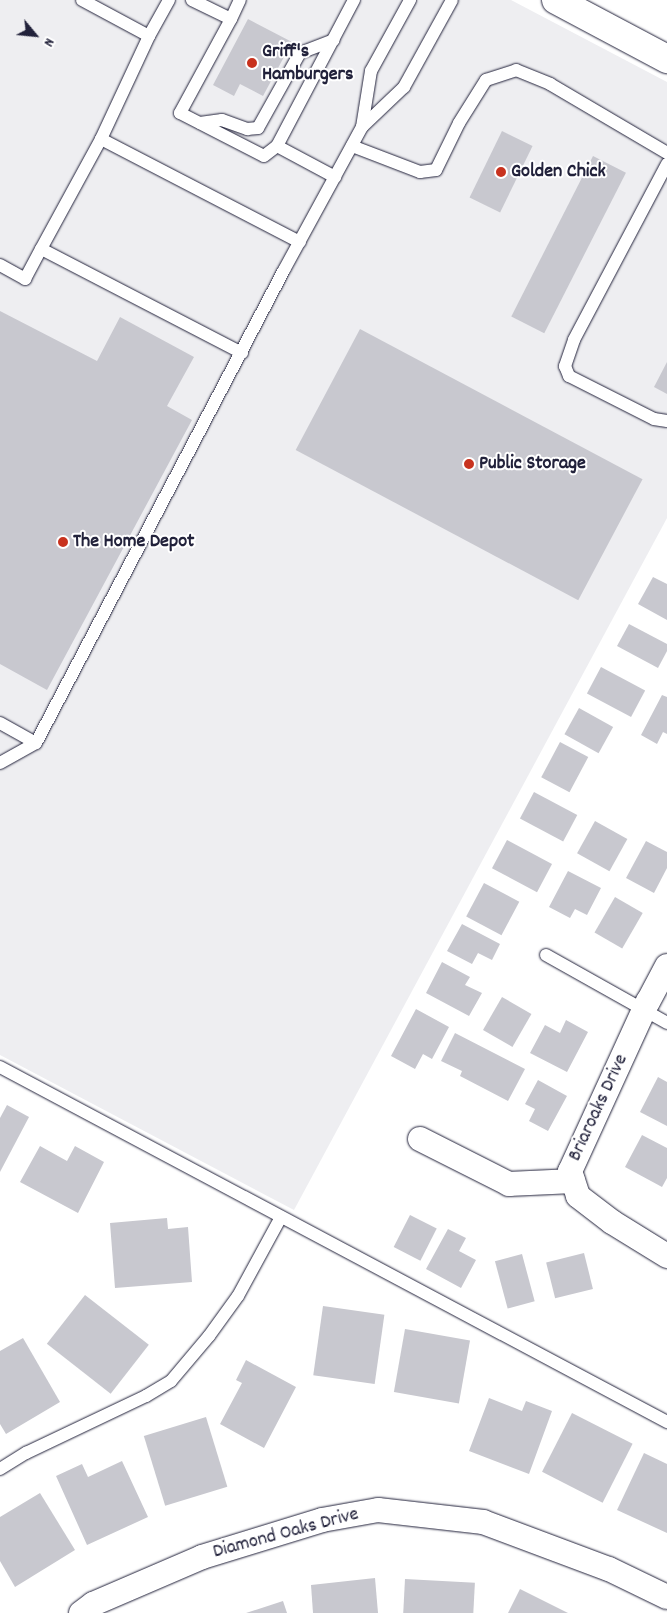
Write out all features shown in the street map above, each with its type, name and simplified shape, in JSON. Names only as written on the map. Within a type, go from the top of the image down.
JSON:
[{"type":"main road","points":[[556,0],[667,59]]},
{"type":"street","name":"Briaroaks Drive","points":[[667,966],[644,1010],[570,1172],[578,1196],[612,1222],[667,1256]]},
{"type":"street","points":[[420,1139],[509,1184],[573,1182]]},
{"type":"street","name":"Diamond Oaks Drive","points":[[81,1613],[93,1604],[202,1557],[322,1520],[378,1510],[483,1522],[609,1569],[667,1598]]},
{"type":"lane","points":[[82,0],[149,36]]},
{"type":"lane","points":[[0,265],[25,279],[100,138],[149,36],[169,0]]},
{"type":"lane","points":[[192,0],[230,19]]},
{"type":"lane","points":[[240,0],[180,112],[264,156],[277,146],[354,0]]},
{"type":"lane","points":[[0,763],[36,743],[362,127],[371,72],[410,0]]},
{"type":"lane","points":[[362,127],[404,87],[452,0]]},
{"type":"lane","points":[[200,123],[222,120],[247,129],[258,128],[300,53],[334,40]]},
{"type":"lane","points":[[352,146],[420,172],[436,170],[459,123],[486,80],[516,70],[550,84],[667,153]]},
{"type":"lane","points":[[100,138],[300,242]]},
{"type":"lane","points":[[277,146],[335,177]]},
{"type":"lane","points":[[667,164],[574,340],[565,366],[569,376],[654,419],[667,421]]},
{"type":"lane","points":[[41,249],[242,353]]},
{"type":"lane","points":[[0,723],[36,743]]},
{"type":"lane","points":[[546,955],[667,1023]]},
{"type":"lane","points":[[0,1067],[667,1422]]},
{"type":"lane","points":[[0,1469],[26,1453],[146,1396],[171,1381],[209,1336],[238,1296],[280,1217]]},
{"type":"shaded area","points":[[0,0],[511,0],[667,82],[667,518],[294,1210],[0,1055]]},
{"type":"building","name":"Griff's Hamburgers","points":[[248,19],[292,42],[263,96],[240,84],[234,96],[213,85]]},
{"type":"building","name":"Golden Chick","points":[[502,131],[533,146],[500,212],[470,198]]},
{"type":"building","points":[[593,156],[626,173],[544,333],[511,316]]},
{"type":"building","name":"The Home Depot","points":[[0,311],[97,361],[120,317],[194,357],[167,406],[192,420],[47,690],[0,664]]},
{"type":"building","name":"Public Storage","points":[[360,329],[643,479],[578,600],[296,450]]},
{"type":"building","points":[[667,362],[667,394],[654,387]]},
{"type":"building","points":[[653,577],[667,584],[667,620],[638,604]]},
{"type":"building","points":[[629,624],[667,644],[667,651],[658,668],[617,646]]},
{"type":"building","points":[[601,667],[645,690],[631,717],[587,693]]},
{"type":"building","points":[[662,695],[667,697],[667,734],[663,732],[657,744],[641,735]]},
{"type":"building","points":[[579,708],[613,727],[599,753],[564,734]]},
{"type":"building","points":[[560,742],[588,757],[569,792],[541,777]]},
{"type":"building","points":[[534,792],[577,815],[563,841],[520,818]]},
{"type":"building","points":[[595,821],[627,839],[609,871],[577,853]]},
{"type":"building","points":[[507,840],[552,864],[537,892],[492,868]]},
{"type":"building","points":[[646,841],[667,852],[667,868],[654,893],[626,878]]},
{"type":"building","points":[[568,871],[601,888],[587,915],[575,909],[570,918],[549,907]]},
{"type":"building","points":[[484,883],[519,902],[501,935],[466,917]]},
{"type":"building","points":[[615,897],[643,913],[622,949],[594,933]]},
{"type":"building","points":[[462,924],[500,944],[492,960],[478,953],[472,964],[447,951]]},
{"type":"building","points":[[442,962],[470,977],[465,985],[482,993],[469,1016],[426,993]]},
{"type":"building","points":[[502,997],[531,1014],[512,1047],[483,1030]]},
{"type":"building","points":[[416,1009],[449,1027],[432,1059],[423,1054],[415,1069],[391,1056]]},
{"type":"building","points":[[566,1020],[588,1032],[567,1072],[530,1053],[545,1025],[560,1033]]},
{"type":"building","points":[[455,1033],[525,1069],[508,1101],[460,1076],[462,1071],[441,1061]]},
{"type":"building","points":[[658,1077],[667,1082],[667,1126],[640,1112]]},
{"type":"building","points":[[538,1080],[567,1096],[548,1131],[529,1121],[535,1109],[525,1104]]},
{"type":"building","points":[[7,1105],[29,1117],[0,1172],[0,1118]]},
{"type":"building","points":[[642,1135],[667,1148],[667,1178],[662,1187],[625,1167]]},
{"type":"building","points":[[40,1146],[67,1161],[75,1146],[104,1162],[78,1213],[20,1182]]},
{"type":"building","points":[[410,1215],[437,1229],[420,1261],[394,1247]]},
{"type":"building","points":[[167,1218],[168,1229],[188,1227],[192,1282],[115,1288],[110,1223]]},
{"type":"building","points":[[448,1229],[466,1238],[459,1251],[476,1260],[461,1288],[426,1269]]},
{"type":"building","points":[[584,1253],[593,1289],[555,1298],[546,1262]]},
{"type":"building","points":[[522,1254],[535,1301],[508,1309],[495,1261]]},
{"type":"building","points":[[85,1295],[149,1345],[111,1394],[47,1344]]},
{"type":"building","points":[[323,1306],[384,1315],[375,1384],[313,1375]]},
{"type":"building","points":[[405,1329],[470,1340],[459,1403],[394,1392]]},
{"type":"building","points":[[23,1338],[60,1402],[6,1434],[0,1424],[0,1351]]},
{"type":"building","points":[[246,1360],[296,1387],[264,1448],[220,1424],[242,1383],[236,1380]]},
{"type":"building","points":[[489,1398],[522,1411],[526,1401],[552,1411],[529,1474],[469,1451]]},
{"type":"building","points":[[572,1413],[633,1444],[603,1503],[542,1472]]},
{"type":"building","points":[[206,1417],[227,1487],[165,1506],[144,1436]]},
{"type":"building","points":[[644,1453],[667,1464],[667,1533],[617,1510]]},
{"type":"building","points":[[122,1461],[148,1517],[87,1545],[56,1476],[82,1464],[88,1477]]},
{"type":"building","points":[[40,1493],[75,1550],[15,1587],[0,1561],[0,1517]]},
{"type":"building","points":[[375,1578],[378,1613],[313,1613],[311,1585]]},
{"type":"building","points":[[405,1579],[475,1583],[473,1613],[403,1613]]},
{"type":"building","points":[[520,1589],[568,1613],[508,1613]]},
{"type":"building","points":[[283,1601],[287,1613],[246,1613]]},
{"type":"place","name":"Griff's Hamburgers","points":[[252,63]]},
{"type":"place","name":"Golden Chick","points":[[501,172]]},
{"type":"place","name":"Public Storage","points":[[469,464]]},
{"type":"place","name":"The Home Depot","points":[[63,542]]}]
